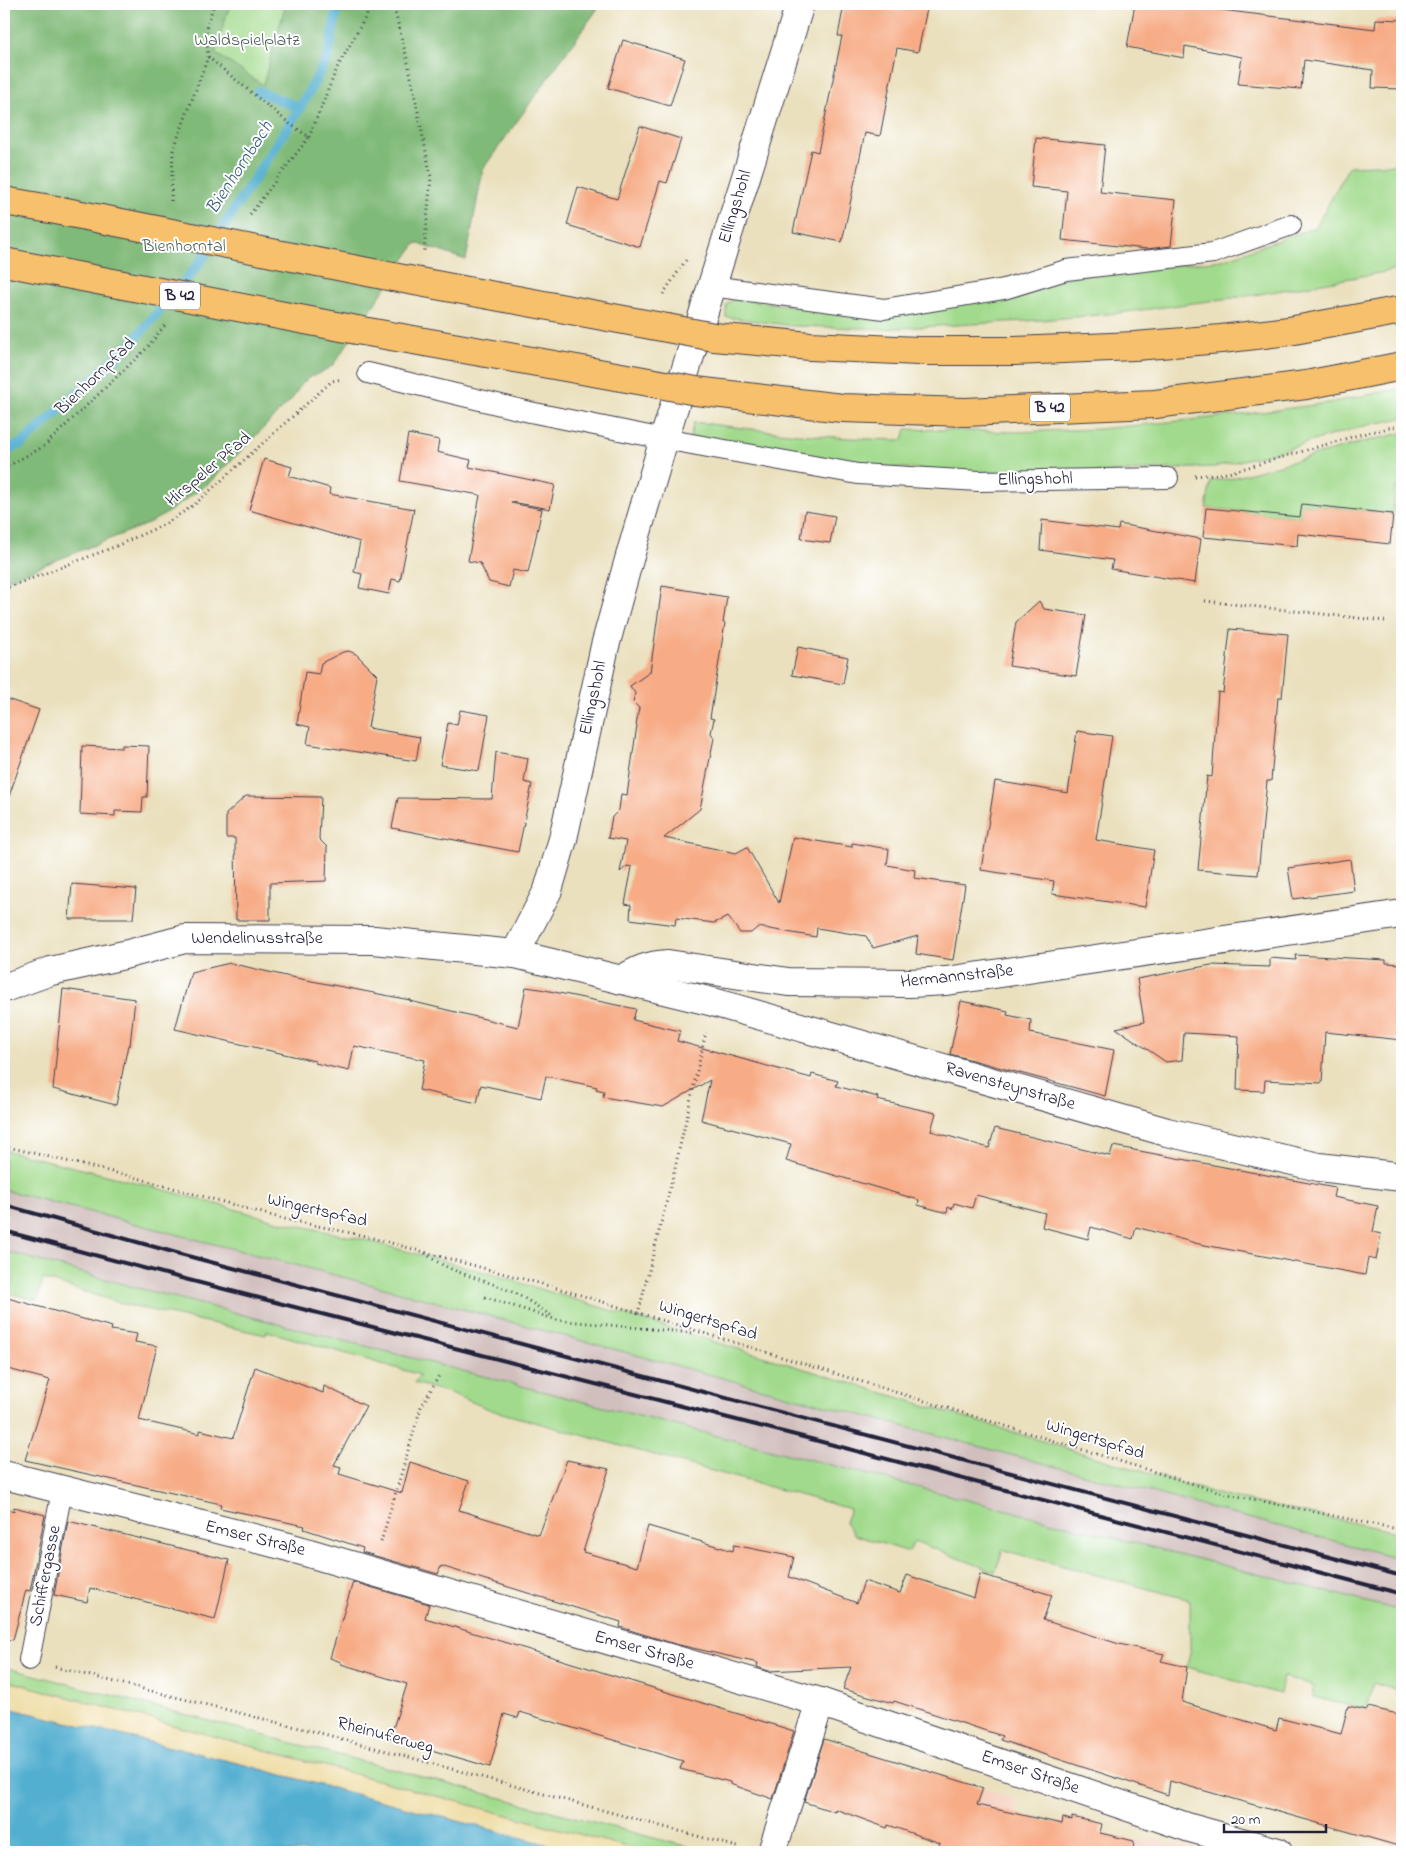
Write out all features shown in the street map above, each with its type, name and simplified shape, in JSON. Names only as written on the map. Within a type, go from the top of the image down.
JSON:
[{"type":"highway","points":[[4,201],[714,337],[810,346],[918,352],[1015,351],[1135,346],[1289,331],[1402,310]]},
{"type":"highway","name":"B 42","points":[[4,262],[357,330],[696,391],[842,408],[965,412],[1155,404],[1306,384],[1402,366]]},
{"type":"street","name":"Ellingshohl","points":[[515,954],[548,890],[563,839],[605,646],[664,439],[800,4]]},
{"type":"street","name":"Hermannstraße","points":[[621,980],[640,969],[668,964],[764,980],[796,983],[910,983],[946,981],[1402,914]]},
{"type":"street","name":"Wendelinusstraße","points":[[4,988],[51,971],[185,939],[374,940],[515,954]]},
{"type":"street","points":[[515,954],[621,980]]},
{"type":"street","name":"Ravensteynstraße","points":[[621,980],[713,1002],[1167,1132],[1319,1167],[1402,1178]]},
{"type":"street","name":"Emser Straße","points":[[4,1475],[286,1546],[820,1702],[1190,1828],[1278,1852]]},
{"type":"street","points":[[760,1851],[820,1702]]},
{"type":"lane","points":[[711,286],[884,308],[1004,289],[1066,270],[1213,253],[1291,226]]},
{"type":"lane","name":"Ellingshohl","points":[[368,373],[530,412],[664,439],[867,475],[979,481],[1168,478]]},
{"type":"lane","name":"Schiffergasse","points":[[29,1660],[62,1491]]},
{"type":"path","points":[[170,209],[174,151],[208,57],[206,29],[214,4]]},
{"type":"path","points":[[246,220],[309,137],[337,68],[373,4]]},
{"type":"path","points":[[393,4],[409,67],[431,177],[423,259]]},
{"type":"path","points":[[208,57],[290,124],[309,137]]},
{"type":"path","points":[[658,301],[688,258]]},
{"type":"path","name":"Bienhornpfad","points":[[4,468],[43,446],[147,348],[170,318]]},
{"type":"path","name":"Hirspeler Pfad","points":[[4,588],[114,546],[165,524],[194,505],[332,381]]},
{"type":"path","points":[[1168,478],[1228,473],[1362,434],[1402,425]]},
{"type":"path","points":[[1205,601],[1385,621]]},
{"type":"path","points":[[638,1314],[675,1168],[713,1002]]},
{"type":"path","name":"Wingertspfad","points":[[4,1146],[141,1180],[280,1218],[365,1236],[564,1290],[1223,1493],[1402,1530]]},
{"type":"path","points":[[423,1251],[454,1270],[505,1288],[532,1302],[557,1320]]},
{"type":"path","points":[[486,1297],[557,1320],[701,1333]]},
{"type":"path","points":[[372,1572],[421,1407],[440,1374]]},
{"type":"path","name":"Rheinuferweg","points":[[29,1660],[324,1734],[760,1851]]},
{"type":"shaded area","points":[[4,1190],[354,1280],[1402,1559],[1402,1611],[130,1286],[4,1251]]},
{"type":"shaded area","points":[[983,1788],[1010,1797],[1016,1805],[1016,1814],[1062,1824],[1071,1820],[1072,1817],[1093,1822],[1092,1825],[1101,1827],[1101,1833],[1148,1843],[1151,1838],[1199,1852],[963,1852]]},
{"type":"green space","name":"Bienhorntal","points":[[4,4],[230,4],[215,53],[263,85],[286,4],[601,4],[483,169],[466,260],[416,243],[333,365],[306,380],[293,398],[209,483],[164,515],[145,525],[4,581],[4,153],[7,141],[4,140]]},
{"type":"green space","name":"Waldspielplatz","points":[[230,4],[286,4],[263,86],[214,53]]},
{"type":"green space","points":[[1402,164],[1402,267],[1385,272],[1254,295],[1119,313],[1041,320],[885,329],[794,326],[726,317],[726,305],[734,299],[884,316],[1074,276],[1222,260],[1316,227],[1349,166]]},
{"type":"green space","points":[[1402,388],[1402,418],[1359,427],[1280,451],[1214,467],[1090,473],[978,473],[858,465],[690,437],[694,422],[798,434],[903,440],[906,429],[1016,432],[1099,429],[1240,415],[1328,403]]},
{"type":"green space","points":[[1402,433],[1402,488],[1395,488],[1393,514],[1302,504],[1300,517],[1206,508],[1211,481],[1229,479]]},
{"type":"green space","points":[[4,1150],[143,1184],[278,1221],[361,1239],[481,1271],[1224,1496],[1397,1532],[1402,1534],[1402,1559],[354,1280],[4,1190]]},
{"type":"green space","points":[[4,1251],[130,1286],[1402,1611],[1402,1692],[1373,1683],[1367,1710],[1313,1697],[1314,1687],[1283,1676],[1280,1694],[1187,1667],[1190,1651],[1190,1600],[1003,1550],[995,1572],[914,1541],[909,1552],[855,1535],[845,1522],[850,1509],[491,1410],[453,1394],[414,1383],[420,1375],[267,1331],[266,1335],[127,1305],[43,1279],[37,1300],[4,1292]]},
{"type":"green space","points":[[4,1667],[669,1842],[714,1852],[645,1852],[4,1680]]},
{"type":"sand","points":[[4,1680],[645,1852],[576,1852],[237,1763],[4,1707]]},
{"type":"water","points":[[4,1707],[237,1763],[576,1852],[4,1852]]},
{"type":"building","points":[[844,4],[928,4],[918,52],[897,48],[880,136],[865,133],[842,242],[793,232],[811,150],[818,152],[842,36],[838,36]]},
{"type":"building","points":[[1135,4],[1214,4],[1213,9],[1375,29],[1376,19],[1402,20],[1402,89],[1372,88],[1373,70],[1304,60],[1301,89],[1238,84],[1242,57],[1185,46],[1184,58],[1127,47]]},
{"type":"building","points":[[623,40],[685,59],[670,106],[608,88]]},
{"type":"building","points":[[640,126],[681,139],[667,183],[660,181],[640,247],[567,225],[578,187],[617,199]]},
{"type":"building","points":[[1036,138],[1105,145],[1100,192],[1176,200],[1171,246],[1147,249],[1062,240],[1067,191],[1031,187]]},
{"type":"building","points":[[408,434],[439,440],[437,452],[471,460],[469,467],[555,485],[550,509],[511,503],[542,509],[528,573],[513,570],[509,587],[489,582],[480,563],[468,561],[480,495],[400,481]]},
{"type":"building","points":[[264,459],[292,467],[289,476],[330,488],[329,494],[414,509],[400,581],[392,579],[389,594],[359,588],[362,574],[354,572],[360,542],[249,510]]},
{"type":"building","points":[[1302,504],[1393,514],[1390,544],[1298,534],[1297,546],[1203,537],[1206,508],[1300,517]]},
{"type":"building","points":[[805,511],[835,516],[830,543],[801,539]]},
{"type":"building","points":[[1042,520],[1118,530],[1119,524],[1201,539],[1195,583],[1111,569],[1113,560],[1040,550]]},
{"type":"building","points":[[662,586],[727,597],[723,623],[725,623],[710,718],[714,719],[711,733],[714,738],[700,809],[664,838],[736,853],[747,847],[779,903],[793,837],[852,847],[852,843],[889,849],[887,865],[915,870],[914,878],[965,885],[953,960],[916,954],[918,936],[873,948],[866,936],[817,928],[816,937],[758,927],[751,933],[740,933],[728,917],[714,923],[676,918],[675,925],[630,919],[631,905],[625,904],[632,867],[627,866],[620,872],[626,841],[608,838],[612,817],[619,810],[621,794],[627,795],[639,708],[633,702],[635,693],[630,686],[650,672]]},
{"type":"building","points":[[1039,601],[1044,609],[1086,615],[1076,676],[1009,666],[1016,622]]},
{"type":"building","points":[[1230,629],[1288,634],[1282,697],[1278,697],[1271,781],[1267,781],[1258,875],[1198,870],[1207,776],[1212,777],[1218,692],[1223,693]]},
{"type":"building","points":[[798,647],[848,657],[843,684],[792,675]]},
{"type":"building","points":[[349,651],[356,654],[377,675],[368,728],[420,737],[416,761],[307,744],[310,727],[297,724],[305,672],[319,674],[321,663]]},
{"type":"building","points":[[4,698],[39,710],[8,799],[4,798]]},
{"type":"building","points":[[460,710],[489,715],[479,771],[440,765],[448,723],[457,725]]},
{"type":"building","points":[[1077,731],[1112,736],[1096,840],[1154,850],[1145,907],[1052,894],[1054,881],[981,870],[995,781],[1068,793]]},
{"type":"building","points":[[122,745],[149,746],[147,797],[143,797],[142,812],[115,811],[115,816],[80,814],[82,746],[122,748]]},
{"type":"building","points":[[496,752],[528,758],[524,782],[532,784],[518,852],[392,828],[398,798],[492,799]]},
{"type":"building","points":[[246,796],[321,797],[319,839],[327,847],[326,881],[270,883],[270,920],[236,920],[235,838],[226,838],[226,814]]},
{"type":"building","points":[[1350,859],[1354,891],[1293,899],[1288,868]]},
{"type":"building","points":[[72,884],[136,889],[133,919],[69,919]]},
{"type":"building","points":[[1295,955],[1386,960],[1386,963],[1402,964],[1402,1040],[1325,1032],[1322,1083],[1265,1080],[1264,1091],[1237,1090],[1239,1036],[1184,1033],[1182,1060],[1166,1062],[1116,1028],[1144,1022],[1137,979],[1211,965],[1270,967],[1270,958],[1296,960]]},
{"type":"building","points":[[230,963],[410,1000],[518,1027],[526,987],[540,989],[636,1009],[633,1020],[680,1031],[677,1041],[811,1078],[812,1074],[838,1081],[836,1086],[878,1097],[877,1100],[936,1113],[931,1131],[989,1148],[995,1128],[1110,1156],[1113,1146],[1335,1188],[1333,1197],[1378,1206],[1373,1232],[1381,1234],[1376,1260],[1368,1258],[1365,1275],[1199,1244],[1136,1227],[1133,1239],[1091,1227],[1088,1239],[1042,1227],[1045,1213],[976,1195],[972,1208],[954,1203],[952,1209],[948,1207],[947,1213],[918,1205],[919,1200],[786,1161],[791,1144],[701,1120],[710,1080],[663,1107],[603,1097],[604,1091],[596,1089],[597,1087],[546,1076],[541,1098],[481,1085],[477,1103],[419,1090],[425,1060],[354,1046],[349,1071],[315,1063],[315,1061],[175,1029],[191,972]]},
{"type":"building","points":[[63,989],[135,999],[130,1045],[128,1045],[116,1105],[53,1089]]},
{"type":"building","points":[[961,1001],[1008,1011],[1007,1015],[1031,1020],[1030,1033],[1114,1050],[1105,1096],[950,1054]]},
{"type":"building","points":[[4,1297],[112,1327],[111,1330],[137,1334],[135,1342],[157,1346],[139,1420],[200,1434],[200,1430],[233,1438],[255,1367],[323,1393],[324,1386],[366,1406],[334,1465],[341,1467],[339,1474],[402,1493],[410,1462],[469,1481],[459,1510],[539,1535],[567,1460],[609,1469],[583,1552],[637,1567],[648,1526],[733,1551],[734,1545],[794,1557],[789,1577],[857,1603],[864,1581],[900,1593],[907,1575],[974,1598],[980,1574],[1052,1595],[1043,1620],[1119,1644],[1164,1654],[1161,1661],[1187,1667],[1182,1702],[1276,1730],[1279,1718],[1341,1734],[1348,1706],[1367,1710],[1368,1707],[1402,1715],[1402,1847],[1170,1781],[1168,1795],[1000,1740],[1002,1736],[894,1701],[893,1703],[843,1689],[851,1667],[769,1671],[757,1667],[758,1663],[675,1644],[620,1627],[621,1622],[441,1566],[438,1574],[362,1552],[363,1548],[304,1529],[305,1526],[220,1508],[221,1504],[25,1460],[50,1380],[4,1368]]},
{"type":"building","points":[[14,1507],[45,1515],[30,1591],[26,1590],[13,1640],[4,1639],[4,1508],[14,1511]]},
{"type":"building","points":[[68,1521],[229,1560],[215,1619],[90,1588],[87,1602],[54,1595]]},
{"type":"building","points":[[353,1582],[429,1604],[425,1618],[794,1731],[773,1799],[730,1784],[730,1782],[680,1769],[683,1761],[520,1712],[518,1718],[504,1714],[490,1767],[390,1738],[407,1684],[341,1664],[341,1662],[330,1658]]},
{"type":"building","points":[[824,1739],[983,1788],[977,1805],[1062,1824],[1063,1818],[1072,1820],[1072,1817],[1102,1824],[1100,1833],[1134,1841],[1133,1852],[937,1852],[940,1843],[888,1825],[887,1828],[835,1809],[835,1812],[804,1802]]},
{"type":"waterway","name":"Bienhornbach","points":[[4,452],[23,443],[128,347],[199,264],[300,108],[328,57],[338,4]]},
{"type":"waterway","points":[[258,91],[300,108]]},
{"type":"railway","points":[[4,1205],[180,1254],[1402,1576]]},
{"type":"railway","points":[[4,1231],[1402,1594]]}]
